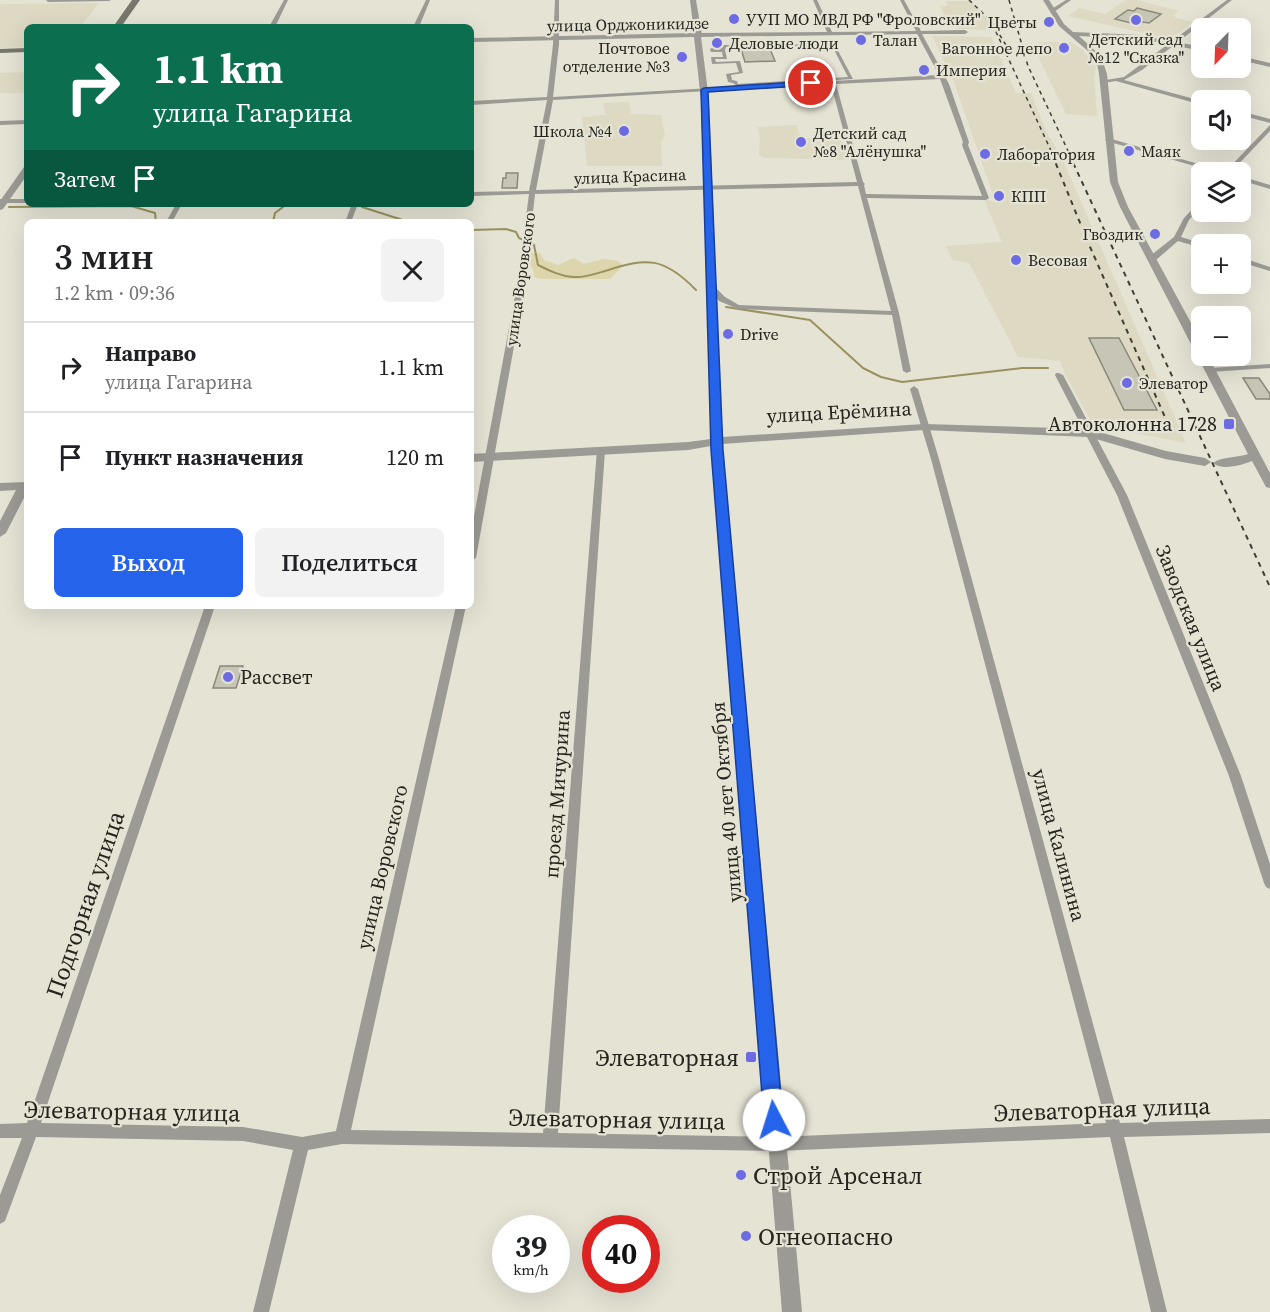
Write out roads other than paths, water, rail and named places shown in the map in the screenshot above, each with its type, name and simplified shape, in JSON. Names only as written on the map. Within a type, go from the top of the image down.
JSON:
[{"type":"main road","points":[[119,24],[136,0]]},
{"type":"main road","points":[[0,51],[24,50]]},
{"type":"street","points":[[48,1],[109,0]]},
{"type":"street","points":[[274,24],[286,0]]},
{"type":"street","points":[[417,24],[428,0]]},
{"type":"street","name":"улица Воровского","points":[[474,542],[521,285],[532,193],[550,100],[557,0]]},
{"type":"street","name":"улица 40 лет Октября","points":[[693,0],[704,90],[717,441],[792,1312]]},
{"type":"street","points":[[815,0],[830,34]]},
{"type":"street","points":[[865,196],[986,198],[964,144],[966,142],[942,77],[921,32],[902,0]]},
{"type":"street","points":[[1046,0],[1071,34],[1099,57],[1114,182],[1124,207],[1191,332]]},
{"type":"street","points":[[1052,11],[1069,0]]},
{"type":"street","points":[[1118,80],[1140,69],[1230,0]]},
{"type":"street","name":"улица Орджоникидзе","points":[[474,40],[965,32]]},
{"type":"street","points":[[1071,34],[1120,35],[1191,47]]},
{"type":"street","points":[[833,45],[851,78],[737,85],[730,81],[728,74],[741,73],[738,62],[714,63],[713,58],[725,58],[724,51],[712,51],[712,49],[724,49],[724,46],[833,45]]},
{"type":"street","points":[[1251,60],[1270,64]]},
{"type":"street","points":[[474,103],[942,77]]},
{"type":"street","points":[[1103,81],[1118,80],[1191,100]]},
{"type":"street","points":[[833,82],[895,313],[907,371]]},
{"type":"street","points":[[1251,116],[1270,121]]},
{"type":"street","points":[[0,123],[24,122]]},
{"type":"street","points":[[1237,162],[1270,127]]},
{"type":"street","points":[[1108,140],[1191,164]]},
{"type":"street","points":[[1,203],[24,173]]},
{"type":"street","points":[[1251,181],[1270,187]]},
{"type":"street","name":"улица Красина","points":[[474,194],[861,184]]},
{"type":"street","points":[[1,203],[24,201]]},
{"type":"street","points":[[1153,258],[1177,238],[1191,213]]},
{"type":"street","points":[[1177,238],[1191,242]]},
{"type":"street","points":[[1251,263],[1270,269]]},
{"type":"street","points":[[711,288],[722,299],[738,307],[895,313]]},
{"type":"street","points":[[1208,366],[1270,484]]},
{"type":"street","points":[[1210,370],[1270,366]]},
{"type":"street","name":"Заводская улица","points":[[1059,375],[1122,495],[1235,776],[1270,883]]},
{"type":"street","name":"улица Калинина","points":[[914,389],[935,459],[1115,1130],[1159,1312]]},
{"type":"street","name":"улица Ерёмина","points":[[474,458],[688,446],[739,438],[924,426],[1089,432],[1166,455],[1205,462]]},
{"type":"street","name":"проезд Мичурина","points":[[550,1140],[601,450]]},
{"type":"street","points":[[1219,463],[1241,461],[1255,455]]},
{"type":"street","points":[[0,488],[24,484]]},
{"type":"street","points":[[0,533],[24,488]]},
{"type":"street","name":"Подгорная улица","points":[[0,1216],[32,1130],[209,609]]},
{"type":"street","name":"улица Воровского","points":[[342,1137],[460,609]]},
{"type":"street","name":"Элеваторная улица","points":[[0,1131],[243,1134],[302,1144],[342,1137],[776,1143],[1270,1126]]},
{"type":"street","points":[[261,1312],[302,1144]]},
{"type":"waterway","points":[[9,207],[24,207]]},
{"type":"waterway","points":[[134,207],[155,213],[156,219]]},
{"type":"waterway","points":[[274,219],[275,213],[283,207]]},
{"type":"waterway","points":[[362,207],[400,219]]},
{"type":"waterway","points":[[474,230],[506,229],[516,232],[519,238],[534,245],[538,265],[564,276],[581,277],[632,263],[654,263],[674,271],[696,290]]},
{"type":"waterway","points":[[726,307],[810,320],[863,368],[881,377],[902,382],[1022,368],[1048,368]]},
{"type":"railway","points":[[969,0],[991,21]]},
{"type":"railway","points":[[1009,0],[1028,66],[1070,155]]},
{"type":"railway","points":[[991,21],[1006,45]]},
{"type":"railway","points":[[991,21],[1053,155]]},
{"type":"railway","points":[[1052,154],[1168,424]]},
{"type":"railway","points":[[1069,154],[1270,587]]},
{"type":"place","name":"УУП МО МВД РФ \"Фроловский\"","points":[[734,19]]},
{"type":"place","name":"Детский сад №12 \"Сказка\"","points":[[1136,20]]},
{"type":"place","name":"Цветы","points":[[1049,22]]},
{"type":"place","name":"Талан","points":[[861,40]]},
{"type":"place","name":"Деловые люди","points":[[717,43]]},
{"type":"place","name":"Вагонное депо","points":[[1064,48]]},
{"type":"place","name":"Почтовое отделение №3","points":[[682,57]]},
{"type":"place","name":"Империя","points":[[924,70]]},
{"type":"place","name":"Школа №4","points":[[624,131]]},
{"type":"place","name":"Детский сад №8 \"Алёнушка\"","points":[[801,142]]},
{"type":"place","name":"Маяк","points":[[1129,151]]},
{"type":"place","name":"Лаборатория","points":[[985,154]]},
{"type":"place","name":"КПП","points":[[999,196]]},
{"type":"place","name":"Гвоздик","points":[[1155,234]]},
{"type":"place","name":"Весовая","points":[[1016,260]]},
{"type":"place","name":"Drive","points":[[728,334]]},
{"type":"place","name":"Элеватор","points":[[1127,383]]},
{"type":"place","name":"Автоколонна 1728","points":[[1229,424]]},
{"type":"place","name":"Рассвет","points":[[228,677]]},
{"type":"place","name":"Элеваторная","points":[[751,1057]]},
{"type":"place","name":"Строй Арсенал","points":[[741,1175]]},
{"type":"place","name":"Огнеопасно","points":[[746,1236]]}]
